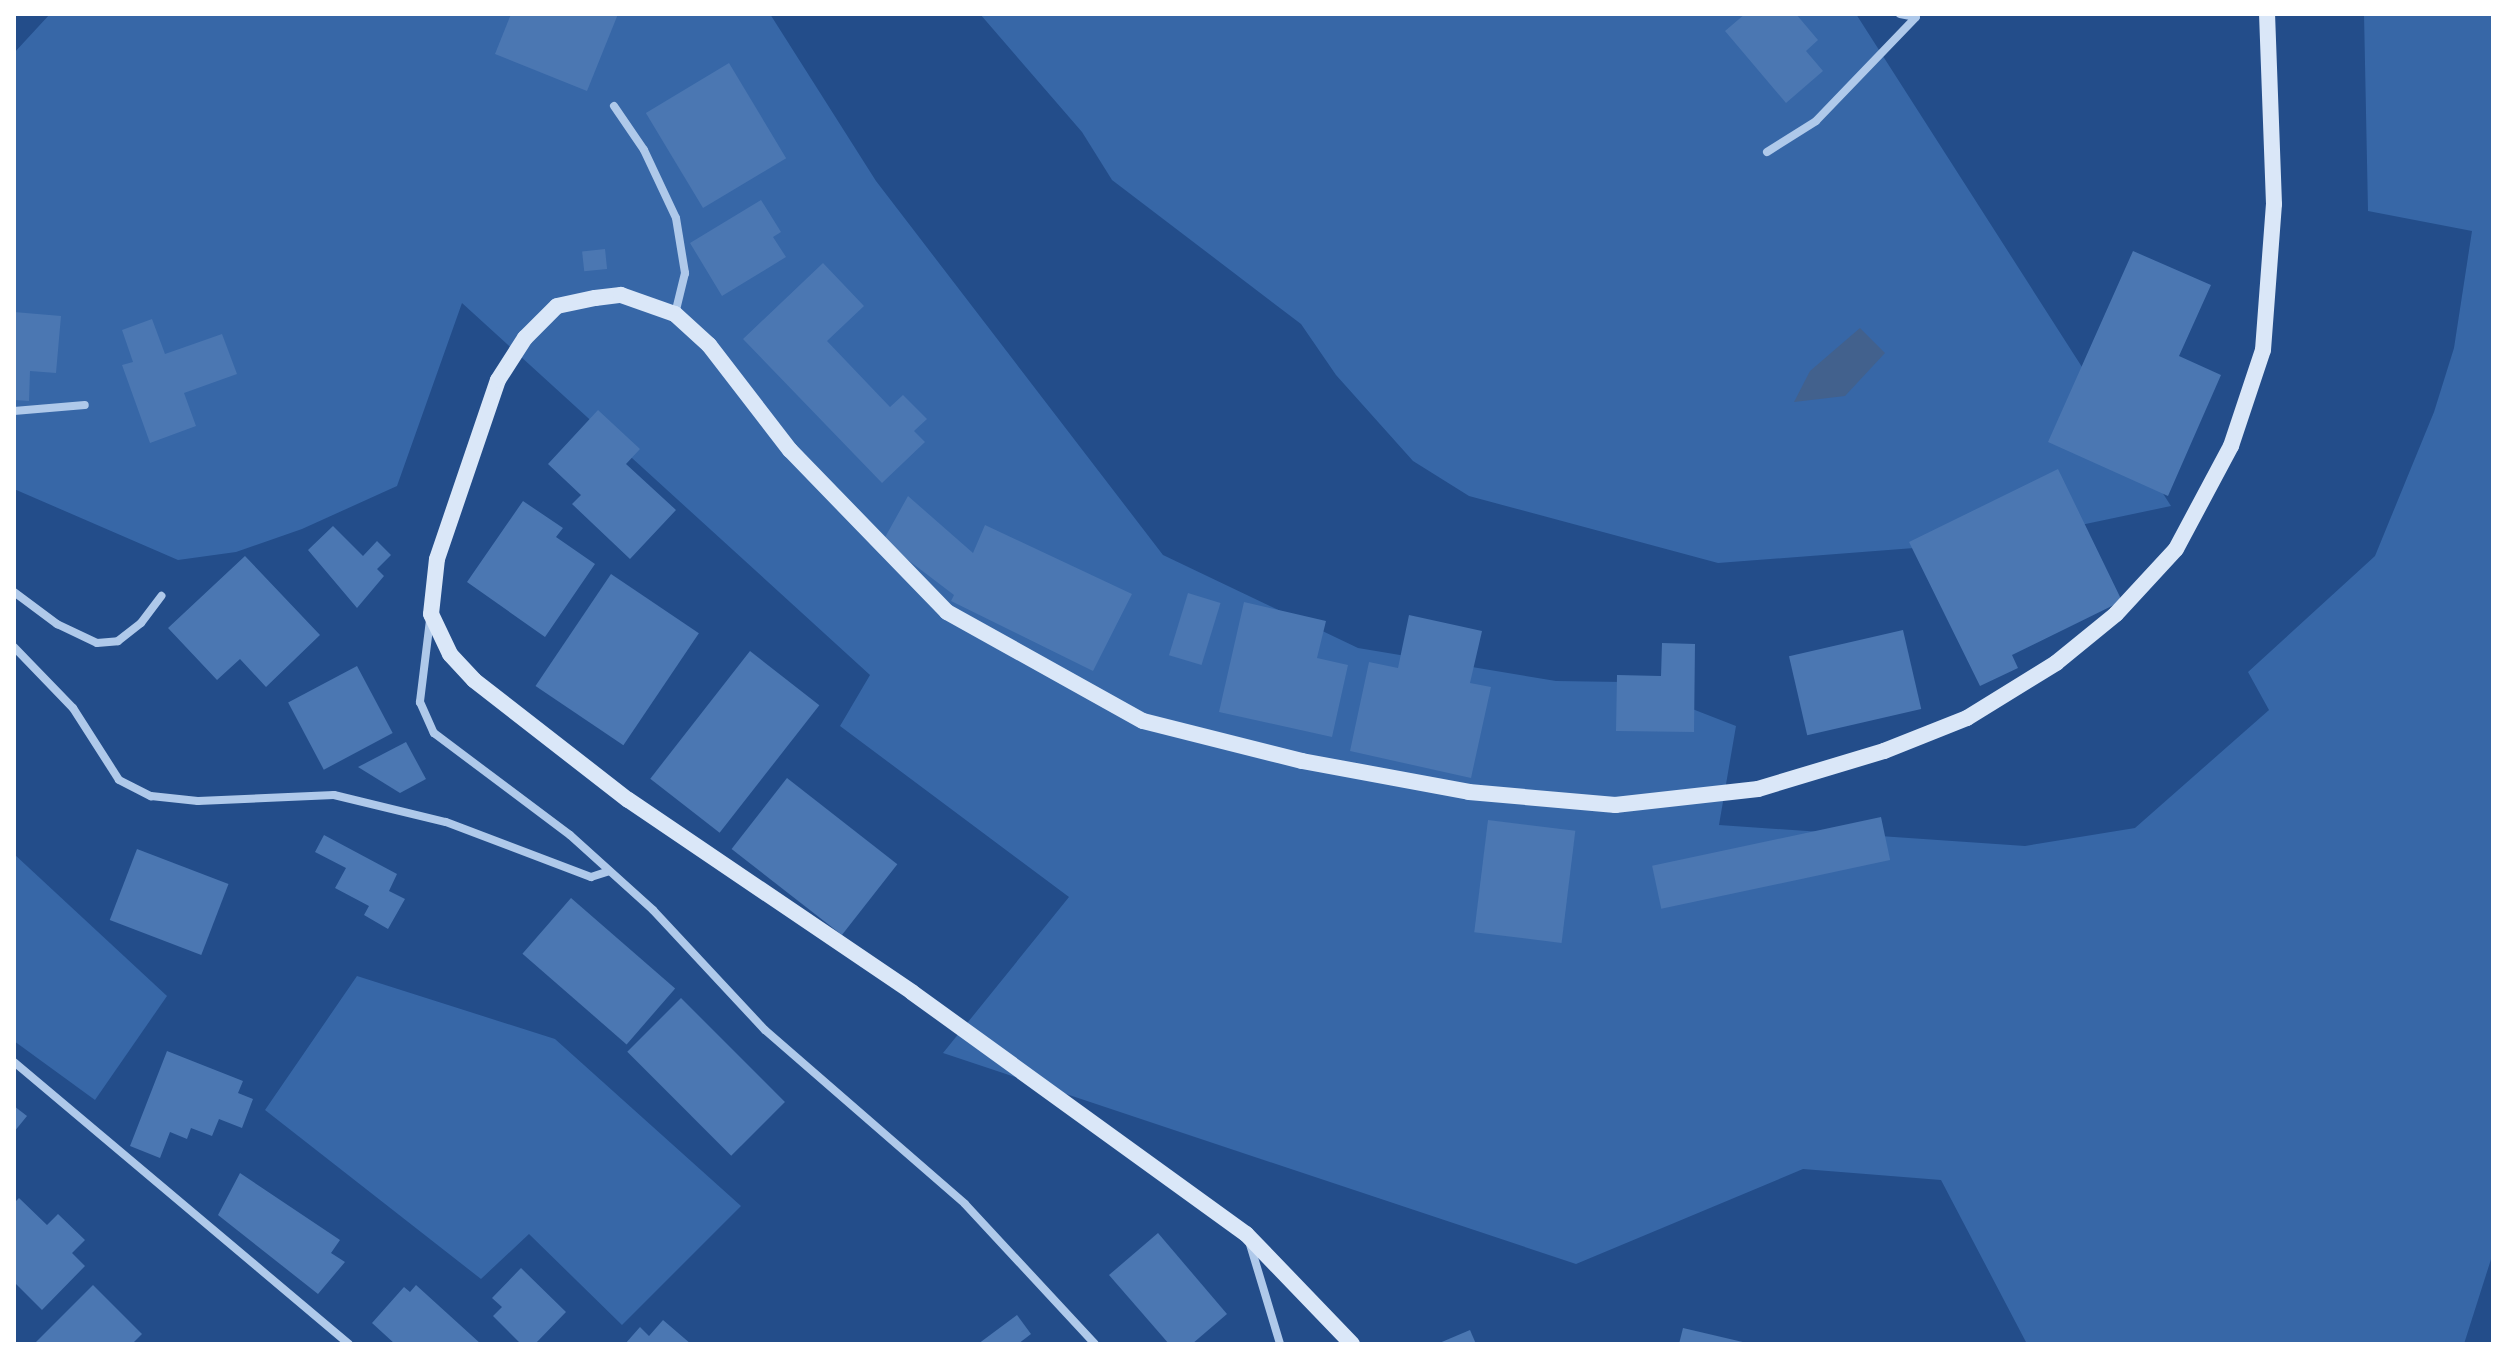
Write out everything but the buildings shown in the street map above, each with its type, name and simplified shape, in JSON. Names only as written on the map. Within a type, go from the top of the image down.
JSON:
[{"type":"street","points":[[1900,14],[1918,15]]},
{"type":"street","points":[[1095,1344],[965,1204],[765,1030],[609,871],[434,733],[420,702],[437,559],[454,498],[498,380],[525,338],[557,306],[595,298],[621,295],[675,314],[709,345],[790,450],[947,612],[1143,721],[1302,761],[1469,792],[1615,805],[1758,789],[1884,751],[1967,718],[2056,663],[2116,614],[2176,549],[2231,446],[2263,350],[2274,204],[2267,14]]},
{"type":"street","points":[[1767,152],[1816,121],[1918,15]]},
{"type":"street","points":[[614,106],[644,150],[676,218],[685,273],[675,314]]},
{"type":"street","points":[[14,411],[85,405]]},
{"type":"street","points":[[14,592],[57,624],[97,643],[118,641],[161,596]]},
{"type":"street","points":[[431,614],[450,654],[474,680],[628,800],[949,1018],[1246,1234],[1352,1344]]},
{"type":"street","points":[[14,647],[73,708],[119,780],[151,796],[198,801],[334,795],[446,822],[591,877],[609,871]]},
{"type":"street","points":[[14,1062],[349,1344]]},
{"type":"street","points":[[1246,1234],[1280,1344]]},
{"type":"shaded area","points":[[50,14],[770,14],[876,181],[1163,555],[1358,648],[1556,681],[1623,682],[1736,726],[1719,825],[2025,846],[2135,828],[2269,710],[2248,672],[2375,556],[2434,412],[2454,348],[2472,231],[2368,211],[2364,14],[2493,14],[2493,1253],[2464,1344],[2027,1344],[1941,1180],[1803,1169],[1576,1264],[943,1053],[1069,897],[840,726],[870,675],[462,303],[397,486],[302,529],[236,552],[178,560],[14,489],[14,53]]},
{"type":"shaded area","points":[[980,14],[1856,14],[2171,506],[2005,541],[1718,563],[1469,496],[1413,461],[1336,375],[1301,324],[1112,180],[1082,132]]},
{"type":"shaded area","points":[[1860,328],[1885,353],[1845,396],[1794,402],[1810,371]]},
{"type":"shaded area","points":[[14,854],[167,996],[95,1100],[14,1041]]},
{"type":"shaded area","points":[[357,976],[555,1039],[741,1206],[622,1325],[529,1234],[481,1279],[265,1110]]}]
